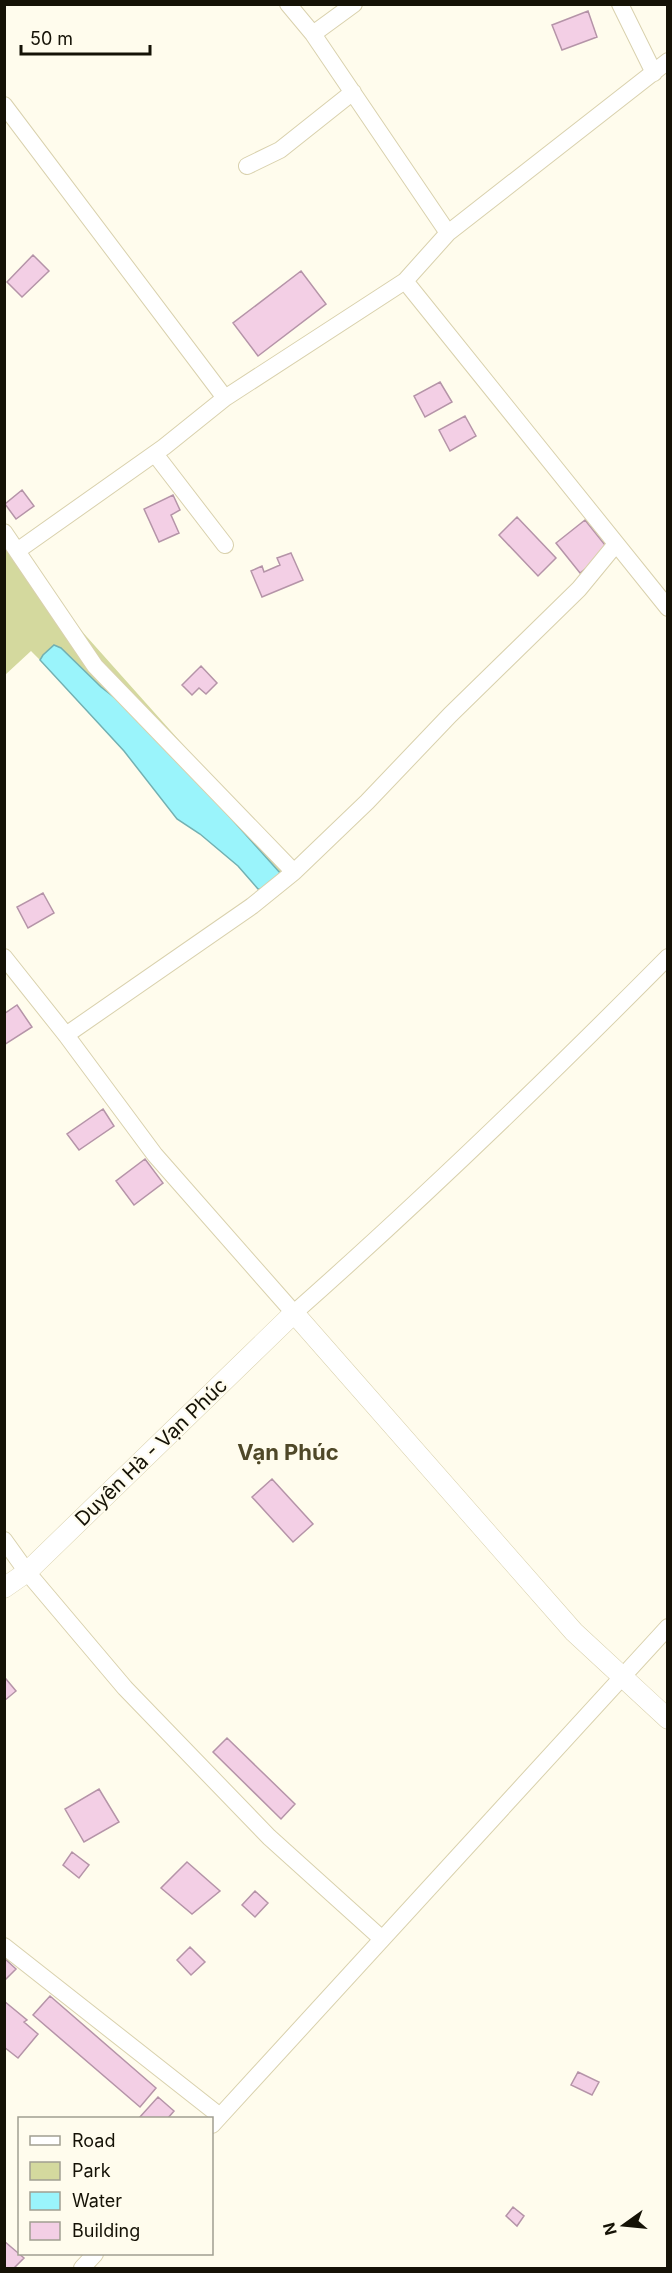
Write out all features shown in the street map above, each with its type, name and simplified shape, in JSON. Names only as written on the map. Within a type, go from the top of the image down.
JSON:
[{"type":"street","points":[[288,4],[313,34],[448,233]]},
{"type":"street","points":[[313,34],[354,4]]},
{"type":"street","points":[[620,4],[654,73]]},
{"type":"street","points":[[17,551],[155,454],[225,398],[405,281],[448,233],[668,61]]},
{"type":"street","points":[[247,166],[280,150],[353,92]]},
{"type":"street","points":[[4,105],[225,398]]},
{"type":"street","points":[[405,281],[668,608]]},
{"type":"street","points":[[155,454],[225,545]]},
{"type":"street","points":[[4,532],[95,666],[294,872]]},
{"type":"street","points":[[66,1035],[252,906],[294,872],[579,589],[616,544]]},
{"type":"street","points":[[4,957],[66,1035],[155,1155],[574,1632],[668,1719]]},
{"type":"street","points":[[294,1313],[373,1243],[554,1072],[668,957]]},
{"type":"street","name":"Duyên Hà - Vạn Phúc","points":[[4,1588],[27,1572],[294,1313]]},
{"type":"street","points":[[4,1540],[27,1572],[125,1688],[261,1829],[381,1938]]},
{"type":"street","points":[[216,2121],[381,1938],[668,1628]]},
{"type":"street","points":[[4,1946],[211,2117]]},
{"type":"street","points":[[82,2268],[93,2255]]},
{"type":"green space","points":[[4,544],[294,869],[281,873],[143,720],[101,687],[61,648],[43,655],[40,660],[31,651],[5,675]]},
{"type":"water","points":[[54,645],[61,648],[101,687],[143,720],[281,874],[262,889],[258,889],[238,866],[200,834],[177,819],[124,751],[40,660]]},
{"type":"building","points":[[588,11],[597,37],[562,50],[552,25]]},
{"type":"building","points":[[33,255],[49,271],[22,297],[7,282]]},
{"type":"building","points":[[301,271],[326,304],[258,356],[233,323]]},
{"type":"building","points":[[440,382],[452,402],[425,417],[414,396]]},
{"type":"building","points":[[465,416],[476,436],[450,451],[439,430]]},
{"type":"building","points":[[22,490],[34,506],[16,519],[5,504]]},
{"type":"building","points":[[173,495],[180,510],[171,515],[179,533],[159,542],[144,509]]},
{"type":"building","points":[[517,517],[556,558],[538,576],[499,535]]},
{"type":"building","points":[[585,520],[609,550],[580,573],[556,543]]},
{"type":"building","points":[[291,553],[303,580],[262,597],[251,571],[262,566],[264,572],[280,565],[277,558]]},
{"type":"building","points":[[201,666],[217,683],[206,694],[199,688],[192,695],[182,685]]},
{"type":"building","points":[[43,893],[54,913],[28,928],[17,907]]},
{"type":"building","points":[[17,1005],[32,1027],[4,1045],[4,1014]]},
{"type":"building","points":[[103,1109],[114,1126],[79,1150],[67,1134]]},
{"type":"building","points":[[145,1159],[163,1183],[134,1205],[116,1181]]},
{"type":"building","points":[[272,1479],[313,1524],[293,1542],[252,1497]]},
{"type":"building","points":[[6,1679],[16,1691],[4,1701],[4,1680]]},
{"type":"building","points":[[227,1738],[295,1804],[281,1819],[213,1752]]},
{"type":"building","points":[[99,1789],[119,1822],[84,1842],[65,1809]]},
{"type":"building","points":[[72,1852],[89,1865],[79,1878],[63,1865]]},
{"type":"building","points":[[187,1862],[220,1891],[192,1914],[161,1888]]},
{"type":"building","points":[[255,1891],[268,1903],[255,1917],[242,1905]]},
{"type":"building","points":[[190,1947],[205,1962],[191,1975],[177,1960]]},
{"type":"building","points":[[4,1958],[16,1969],[4,1981]]},
{"type":"building","points":[[50,1996],[156,2088],[140,2107],[33,2015]]},
{"type":"building","points":[[4,2001],[27,2020],[24,2022],[38,2034],[18,2058],[4,2047]]},
{"type":"building","points":[[578,2072],[599,2082],[592,2095],[571,2085]]},
{"type":"building","points":[[158,2097],[174,2111],[169,2117],[140,2117]]},
{"type":"building","points":[[513,2207],[524,2216],[517,2226],[506,2216]]},
{"type":"building","points":[[4,2241],[24,2258],[14,2268],[4,2268]]},
{"type":"district","name":"Vạn Phúc","points":[[288,1452]]}]
